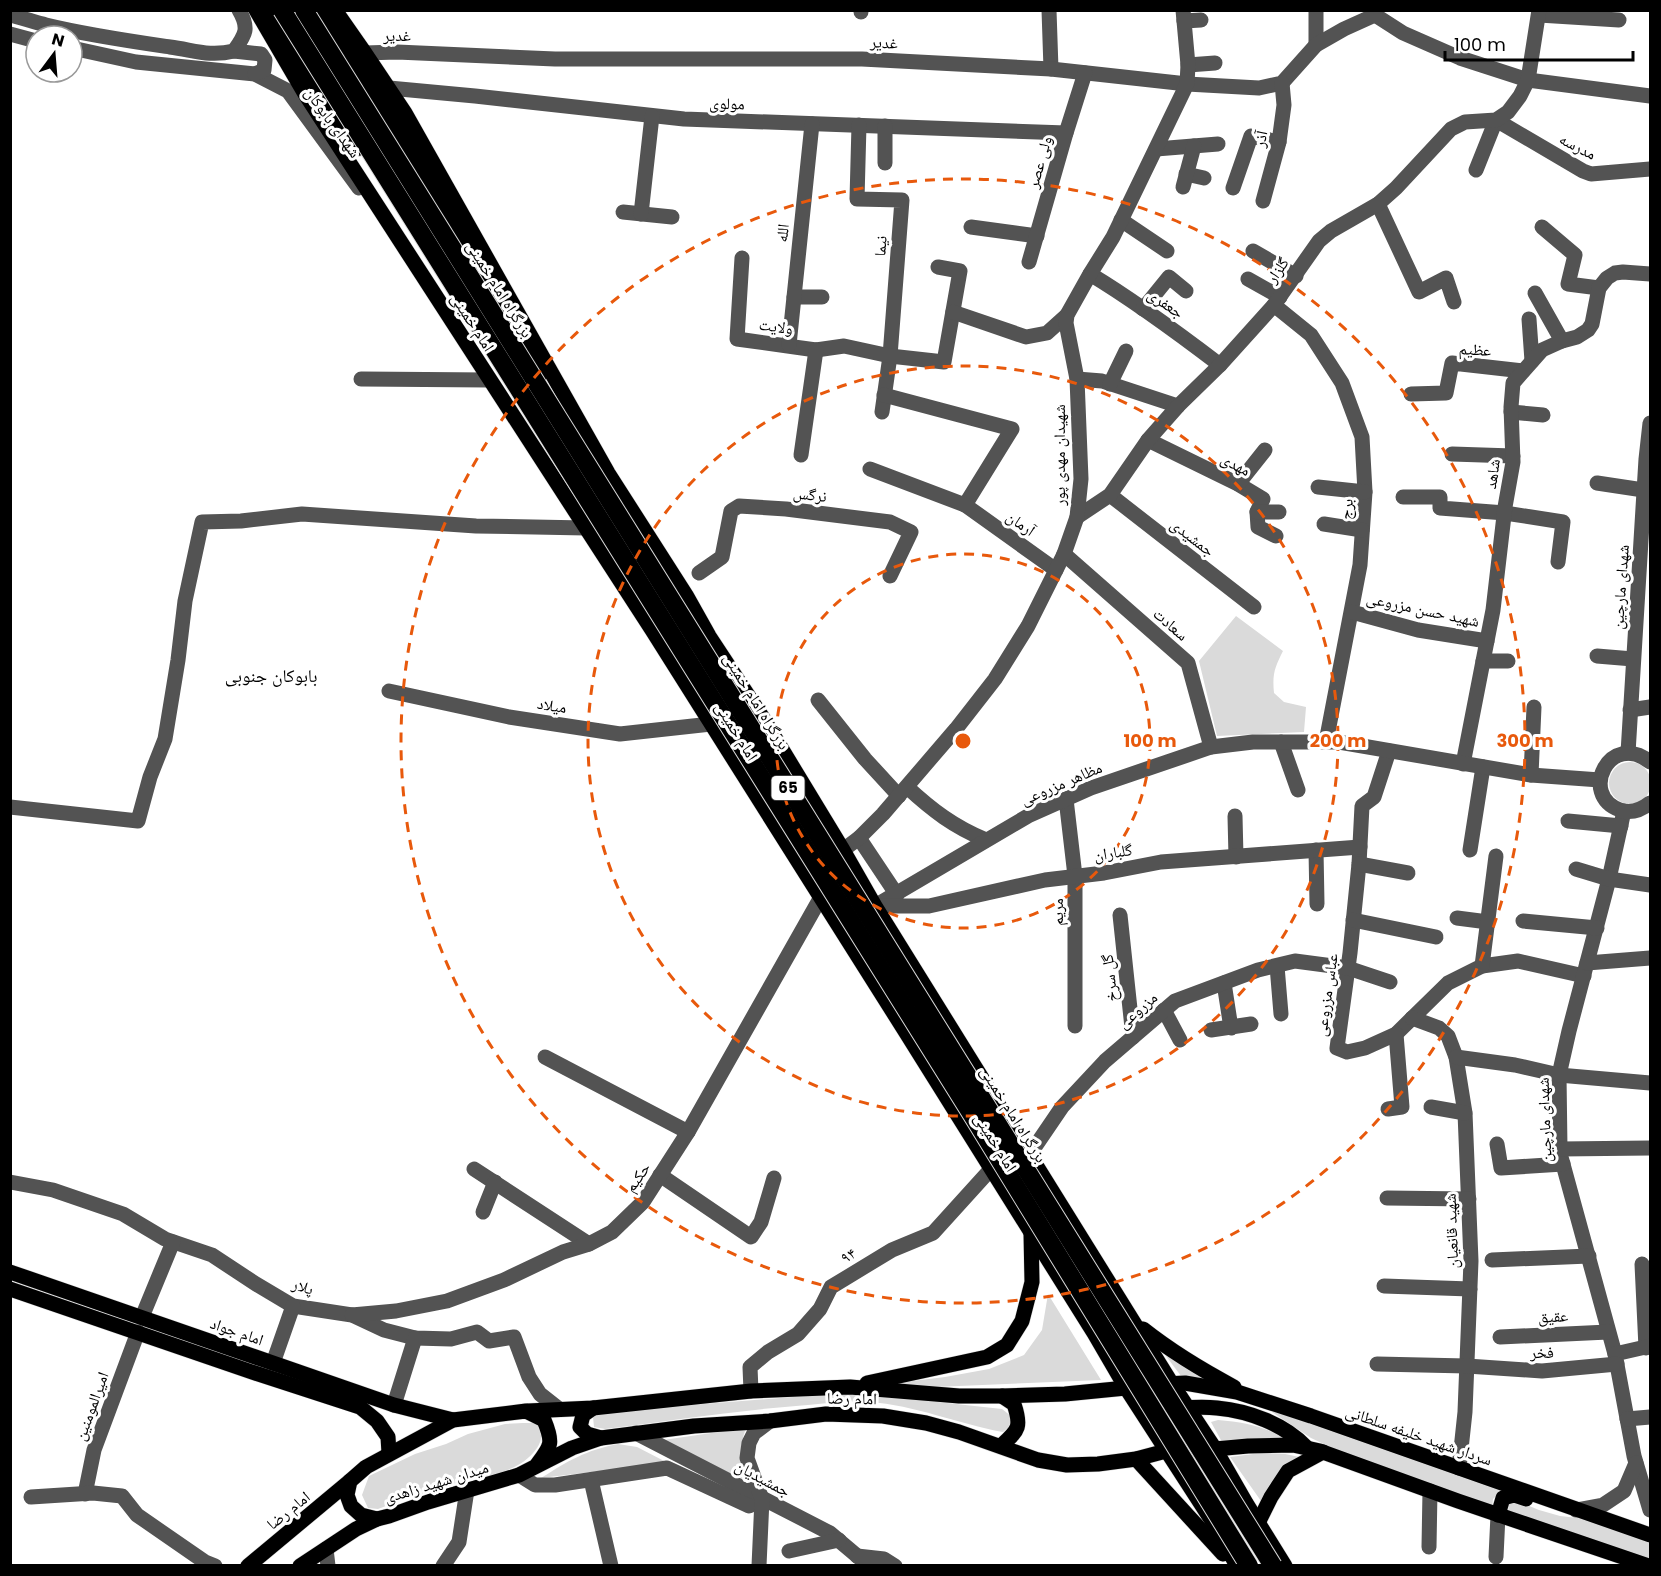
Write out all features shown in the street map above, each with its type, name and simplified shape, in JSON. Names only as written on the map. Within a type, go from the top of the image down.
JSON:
[{"type":"highway","points":[[268,10],[577,467]]},
{"type":"highway","name":"بزرگراه امام خمینی","points":[[282,10],[577,467],[1273,1566]]},
{"type":"highway","name":"بزرگراه امام خمینی","points":[[304,10],[577,467],[1249,1566]]},
{"type":"highway","points":[[325,10],[486,273],[577,467]]},
{"type":"main road","name":"امام خمینی","points":[[256,10],[304,94],[678,671],[1094,1333],[1126,1388],[1214,1524],[1236,1566]]},
{"type":"main road","name":"امام خمینی","points":[[335,10],[405,113],[608,472],[763,718],[876,906],[1172,1384],[1215,1449],[1285,1566]]},
{"type":"main road","points":[[678,671],[717,647]]},
{"type":"main road","points":[[850,1387],[987,1357],[1007,1344],[1022,1321],[1032,1282],[1031,1233]]},
{"type":"main road","name":"امام جواد","points":[[10,1272],[249,1371],[360,1407],[377,1421],[388,1437],[389,1453]]},
{"type":"main road","name":"امام جواد","points":[[10,1289],[273,1363],[394,1405],[453,1420]]},
{"type":"main road","points":[[1134,1322],[1201,1369],[1255,1398]]},
{"type":"main road","name":"سردار شهید خلیفه سلطانی","points":[[1126,1388],[1185,1383],[1238,1392],[1650,1535]]},
{"type":"main road","name":"امام رضا","points":[[526,1411],[593,1408],[751,1391],[850,1387],[959,1396],[1065,1394],[1126,1388]]},
{"type":"main road","points":[[1126,1388],[1142,1401],[1169,1409],[1216,1408],[1265,1420],[1315,1450]]},
{"type":"main road","points":[[1001,1446],[1016,1433],[1019,1418],[1014,1404],[1002,1396]]},
{"type":"main road","points":[[593,1408],[583,1415],[580,1427],[587,1434],[601,1438]]},
{"type":"main road","points":[[350,1481],[366,1467],[389,1453],[453,1420],[526,1411],[544,1420],[551,1436],[548,1450],[536,1466]]},
{"type":"main road","name":"امام رضا","points":[[536,1466],[572,1448],[601,1438],[694,1426],[770,1421],[826,1414],[883,1416],[926,1423],[1038,1460],[1067,1465],[1136,1459],[1166,1451],[1215,1449]]},
{"type":"main road","points":[[1215,1449],[1293,1445],[1315,1450],[1641,1565]]},
{"type":"main road","points":[[1258,1523],[1288,1471],[1315,1450]]},
{"type":"main road","points":[[1136,1459],[1236,1566]]},
{"type":"main road","name":"میدان شهید زاهدی","points":[[350,1481],[347,1495],[351,1506],[362,1515],[377,1519],[519,1475],[536,1466]]},
{"type":"main road","name":"امام رضا","points":[[248,1566],[350,1481]]},
{"type":"main road","points":[[1498,1515],[1503,1498],[1514,1495],[1538,1503],[1576,1510]]},
{"type":"main road","points":[[300,1566],[357,1529],[377,1519]]},
{"type":"street","points":[[234,51],[245,35],[245,21],[239,10]]},
{"type":"street","points":[[1049,10],[1051,69]]},
{"type":"street","points":[[1316,10],[1316,45]]},
{"type":"street","points":[[1282,83],[1316,45],[1375,13],[1403,33],[1461,58],[1528,80],[1650,96]]},
{"type":"street","points":[[1476,170],[1496,120],[1508,112],[1528,80],[1539,13],[1619,20]]},
{"type":"street","points":[[10,15],[47,26],[190,52],[220,54],[234,51],[261,54],[265,60],[264,70],[255,74]]},
{"type":"street","points":[[938,267],[960,271],[953,312],[1026,337],[1047,333],[1067,315],[1113,237],[1187,84],[1188,65],[1184,16],[1201,20]]},
{"type":"street","name":"شهدای بابوکان","points":[[84,51],[136,62],[255,74],[288,91],[397,236]]},
{"type":"street","name":"غدیر","points":[[365,53],[397,52],[555,59],[862,58],[1051,69],[1187,84],[1259,88],[1282,83]]},
{"type":"street","points":[[1188,65],[1215,63]]},
{"type":"street","name":"ولی عصر","points":[[1029,262],[1085,73]]},
{"type":"street","name":"آذر","points":[[1263,201],[1279,142],[1284,105],[1282,83]]},
{"type":"street","name":"مولوی","points":[[389,88],[684,119],[1066,133]]},
{"type":"street","points":[[641,214],[652,116]]},
{"type":"street","name":"مدرسه","points":[[1496,120],[1591,174],[1650,170]]},
{"type":"street","name":"گلزار","points":[[1077,517],[1110,495],[1148,440],[1277,301],[1319,242],[1331,231],[1378,204],[1451,129],[1465,122],[1496,120]]},
{"type":"street","name":"الله","points":[[789,345],[812,124]]},
{"type":"street","name":"نیما","points":[[858,125],[857,200],[902,200],[890,356],[882,412]]},
{"type":"street","points":[[885,126],[885,164]]},
{"type":"street","points":[[1233,188],[1251,136],[1279,142]]},
{"type":"street","points":[[1156,149],[1218,144]]},
{"type":"street","points":[[1194,146],[1185,181],[1204,178]]},
{"type":"street","points":[[1378,204],[1419,292],[1446,278],[1454,302]]},
{"type":"street","points":[[623,212],[672,217]]},
{"type":"street","points":[[1121,220],[1167,251]]},
{"type":"street","points":[[970,227],[1037,236]]},
{"type":"street","points":[[1542,227],[1575,255],[1568,284],[1599,288]]},
{"type":"street","points":[[1253,251],[1296,276]]},
{"type":"street","name":"ولایت","points":[[742,258],[737,339],[816,350],[844,346],[890,356],[944,362],[953,312]]},
{"type":"street","points":[[1527,366],[1542,350],[1562,341],[1577,338],[1588,330],[1592,324],[1599,288],[1607,278],[1615,273],[1623,272],[1650,274]]},
{"type":"street","name":"جعفری","points":[[1090,273],[1182,335],[1220,365]]},
{"type":"street","points":[[1143,309],[1169,277],[1186,291]]},
{"type":"street","name":"برج","points":[[1248,279],[1277,301],[1311,335],[1342,383],[1362,437],[1365,492],[1360,565],[1326,742]]},
{"type":"street","points":[[1535,293],[1562,341]]},
{"type":"street","points":[[794,297],[822,297]]},
{"type":"street","name":"شهیدان مهدی پور","points":[[843,850],[859,838],[903,792],[994,679],[1028,626],[1064,554],[1077,517],[1081,479],[1077,379],[1066,323],[1067,315]]},
{"type":"street","points":[[1527,366],[1529,319]]},
{"type":"street","points":[[801,455],[816,350]]},
{"type":"street","points":[[1110,384],[1126,351]]},
{"type":"street","name":"عظیم","points":[[1411,394],[1446,393],[1452,363],[1527,366]]},
{"type":"street","name":"شاهد","points":[[1463,764],[1493,609],[1513,456],[1511,412],[1513,383],[1527,366]]},
{"type":"street","points":[[361,379],[489,380]]},
{"type":"street","points":[[1077,379],[1102,381],[1178,406]]},
{"type":"street","points":[[884,395],[1012,429],[965,505]]},
{"type":"street","points":[[1511,412],[1543,415]]},
{"type":"street","name":"شهدای مارچین","points":[[1628,753],[1633,659],[1644,586],[1650,423]]},
{"type":"street","name":"مهدی","points":[[1148,440],[1238,484],[1263,499],[1257,512],[1258,527],[1276,536]]},
{"type":"street","points":[[1238,484],[1265,450]]},
{"type":"street","points":[[1452,454],[1513,456]]},
{"type":"street","name":"آرمان","points":[[870,469],[965,505],[1056,570]]},
{"type":"street","points":[[1597,483],[1647,491]]},
{"type":"street","points":[[1318,487],[1365,492]]},
{"type":"street","name":"جمشیدی","points":[[1110,495],[1254,607]]},
{"type":"street","points":[[1403,497],[1440,497],[1440,508],[1504,513],[1563,522],[1558,562]]},
{"type":"street","name":"نرگس","points":[[699,573],[722,557],[731,511],[739,506],[786,509],[890,522],[911,532],[890,576]]},
{"type":"street","points":[[1257,512],[1279,512]]},
{"type":"street","points":[[10,807],[138,821],[150,777],[165,739],[178,660],[184,601],[202,522],[241,521],[302,514],[476,526],[586,528]]},
{"type":"street","points":[[1324,524],[1362,530]]},
{"type":"street","name":"سعادت","points":[[1064,554],[1188,663],[1212,747]]},
{"type":"street","name":"شهید حسن مزروعی","points":[[1352,612],[1418,630],[1487,641]]},
{"type":"street","points":[[1597,656],[1633,659]]},
{"type":"street","points":[[1483,661],[1508,661]]},
{"type":"street","name":"میلاد","points":[[389,691],[509,717],[620,734],[711,724]]},
{"type":"street","points":[[818,700],[865,759],[903,792],[965,831],[987,840]]},
{"type":"street","points":[[1531,775],[1534,706]]},
{"type":"street","points":[[1630,710],[1650,707]]},
{"type":"street","name":"مظاهر مزروعی","points":[[876,906],[1028,816],[1091,788],[1212,747],[1253,741],[1339,742],[1531,775],[1600,780]]},
{"type":"street","points":[[1281,742],[1298,790]]},
{"type":"street","name":"عباس مزروعی","points":[[1389,751],[1374,797],[1362,806],[1359,864],[1337,1048],[1347,1052],[1365,1048],[1396,1034],[1448,983],[1482,966],[1518,961],[1585,970],[1650,958]]},
{"type":"street","points":[[1622,819],[1616,808],[1604,796],[1600,780],[1602,772],[1612,759],[1628,753],[1644,757],[1650,762]]},
{"type":"street","points":[[1470,850],[1483,767]]},
{"type":"street","name":"مریم","points":[[1066,800],[1075,876],[1075,1026]]},
{"type":"street","points":[[1568,821],[1622,819],[1650,803]]},
{"type":"street","points":[[1235,816],[1236,857]]},
{"type":"street","name":"شهدای مارچین","points":[[1622,819],[1559,1075],[1561,1156],[1616,1359],[1636,1463],[1650,1510]]},
{"type":"street","points":[[859,838],[897,895]]},
{"type":"street","name":"گلباران","points":[[876,906],[929,906],[1045,880],[1104,873],[1161,862],[1360,847]]},
{"type":"street","points":[[1316,850],[1317,904]]},
{"type":"street","points":[[1482,966],[1496,856]]},
{"type":"street","points":[[1359,864],[1408,873]]},
{"type":"street","points":[[1576,868],[1609,879],[1650,885]]},
{"type":"street","name":"حکیم","points":[[352,1315],[396,1311],[447,1301],[504,1280],[612,1232],[643,1202],[688,1132],[820,897]]},
{"type":"street","name":"گل سرخ","points":[[1120,915],[1133,1037]]},
{"type":"street","points":[[1457,918],[1488,922]]},
{"type":"street","points":[[1353,920],[1436,937]]},
{"type":"street","points":[[1523,921],[1597,928]]},
{"type":"street","name":"مزروعی","points":[[1030,1154],[1062,1107],[1105,1061],[1175,1001],[1258,970],[1295,961],[1347,968],[1390,982]]},
{"type":"street","points":[[1277,966],[1281,1014]]},
{"type":"street","points":[[1224,983],[1231,1028]]},
{"type":"street","points":[[1164,1010],[1180,1040]]},
{"type":"street","name":"شهید قانعیان","points":[[1413,1018],[1439,1028],[1448,1036],[1456,1057],[1465,1113],[1471,1261],[1465,1412],[1459,1468]]},
{"type":"street","points":[[1211,1030],[1251,1024]]},
{"type":"street","points":[[1388,1109],[1402,1107],[1396,1034]]},
{"type":"street","points":[[545,1057],[688,1132]]},
{"type":"street","points":[[1456,1057],[1515,1065],[1559,1075],[1650,1083]]},
{"type":"street","points":[[1431,1107],[1465,1113]]},
{"type":"street","points":[[1497,1144],[1501,1168],[1561,1156],[1650,1148]]},
{"type":"street","points":[[474,1169],[589,1244]]},
{"type":"street","name":"۹۴","points":[[751,1391],[750,1367],[768,1352],[798,1334],[820,1309],[831,1287],[891,1250],[933,1233],[991,1169]]},
{"type":"street","points":[[660,1175],[751,1236],[761,1222],[774,1179]]},
{"type":"street","name":"پلار","points":[[10,1182],[53,1190],[123,1214],[165,1239],[212,1255],[292,1306],[352,1315],[384,1330],[415,1338],[451,1339],[477,1332],[489,1341],[514,1337],[529,1377],[540,1394],[559,1410]]},
{"type":"street","points":[[483,1212],[495,1182]]},
{"type":"street","points":[[1387,1198],[1469,1199]]},
{"type":"street","name":"امیرالمومنین","points":[[85,1494],[94,1450],[173,1242]]},
{"type":"street","points":[[1492,1260],[1589,1256]]},
{"type":"street","points":[[1642,1264],[1648,1347]]},
{"type":"street","points":[[1384,1286],[1470,1289]]},
{"type":"street","points":[[273,1363],[292,1306]]},
{"type":"street","name":"عقیق","points":[[1500,1337],[1608,1332]]},
{"type":"street","points":[[394,1405],[415,1338]]},
{"type":"street","name":"فخر","points":[[1377,1364],[1467,1366],[1542,1371],[1616,1359],[1648,1347]]},
{"type":"street","points":[[1627,1419],[1650,1417]]},
{"type":"street","points":[[759,1566],[755,1502],[747,1458],[749,1443],[754,1433],[770,1421]]},
{"type":"street","name":"جمشیدیان","points":[[636,1433],[674,1451],[755,1502],[830,1533],[861,1561]]},
{"type":"street","points":[[1576,1510],[1603,1505],[1624,1491],[1636,1463]]},
{"type":"street","points":[[519,1475],[535,1485],[555,1485],[667,1468],[755,1502]]},
{"type":"street","points":[[591,1480],[610,1566]]},
{"type":"street","points":[[443,1566],[459,1542],[467,1490]]},
{"type":"street","points":[[1429,1547],[1430,1491]]},
{"type":"street","points":[[31,1497],[85,1494],[122,1496],[137,1515],[205,1562],[215,1566]]},
{"type":"street","points":[[1496,1557],[1498,1515]]},
{"type":"street","points":[[789,1551],[839,1540]]},
{"type":"street","points":[[326,1549],[328,1566]]},
{"type":"street","points":[[861,1561],[884,1558],[896,1566]]},
{"type":"shaded area","points":[[1236,616],[1283,651],[1275,671],[1274,693],[1284,702],[1306,707],[1304,732],[1217,736],[1199,661]]},
{"type":"shaded area","points":[[1630,762],[1638,763],[1645,768],[1650,775],[1650,791],[1645,798],[1638,803],[1630,804],[1622,803],[1615,798],[1610,791],[1609,783],[1610,775],[1615,768],[1622,763]]},
{"type":"shaded area","points":[[1048,1294],[1101,1380],[935,1387],[880,1385],[989,1369],[1024,1355],[1042,1330]]},
{"type":"shaded area","points":[[1163,1352],[1210,1381],[1181,1376]]},
{"type":"shaded area","points":[[831,1394],[864,1394],[1002,1409],[1011,1416],[1010,1426],[1003,1432],[886,1404],[832,1402],[605,1429],[594,1427],[593,1417],[601,1412]]},
{"type":"shaded area","points":[[1266,1408],[1501,1491],[1493,1499],[1492,1508],[1345,1454],[1311,1438]]},
{"type":"shaded area","points":[[1218,1420],[1253,1425],[1286,1438],[1250,1438],[1222,1442],[1211,1422]]},
{"type":"shaded area","points":[[536,1423],[541,1432],[539,1445],[529,1457],[508,1470],[449,1485],[378,1509],[368,1508],[362,1495],[369,1476],[415,1454],[468,1434],[505,1424]]},
{"type":"shaded area","points":[[746,1428],[741,1456],[749,1483],[663,1440]]},
{"type":"shaded area","points":[[618,1444],[637,1447],[668,1463],[541,1478],[596,1449]]},
{"type":"shaded area","points":[[1261,1453],[1304,1458],[1281,1470],[1261,1501],[1230,1457]]},
{"type":"shaded area","points":[[1515,1500],[1539,1510],[1578,1518],[1650,1542],[1650,1561],[1508,1511],[1509,1504]]},
{"type":"district","name":"بابوکان جنوبی","points":[[271,676]]}]
